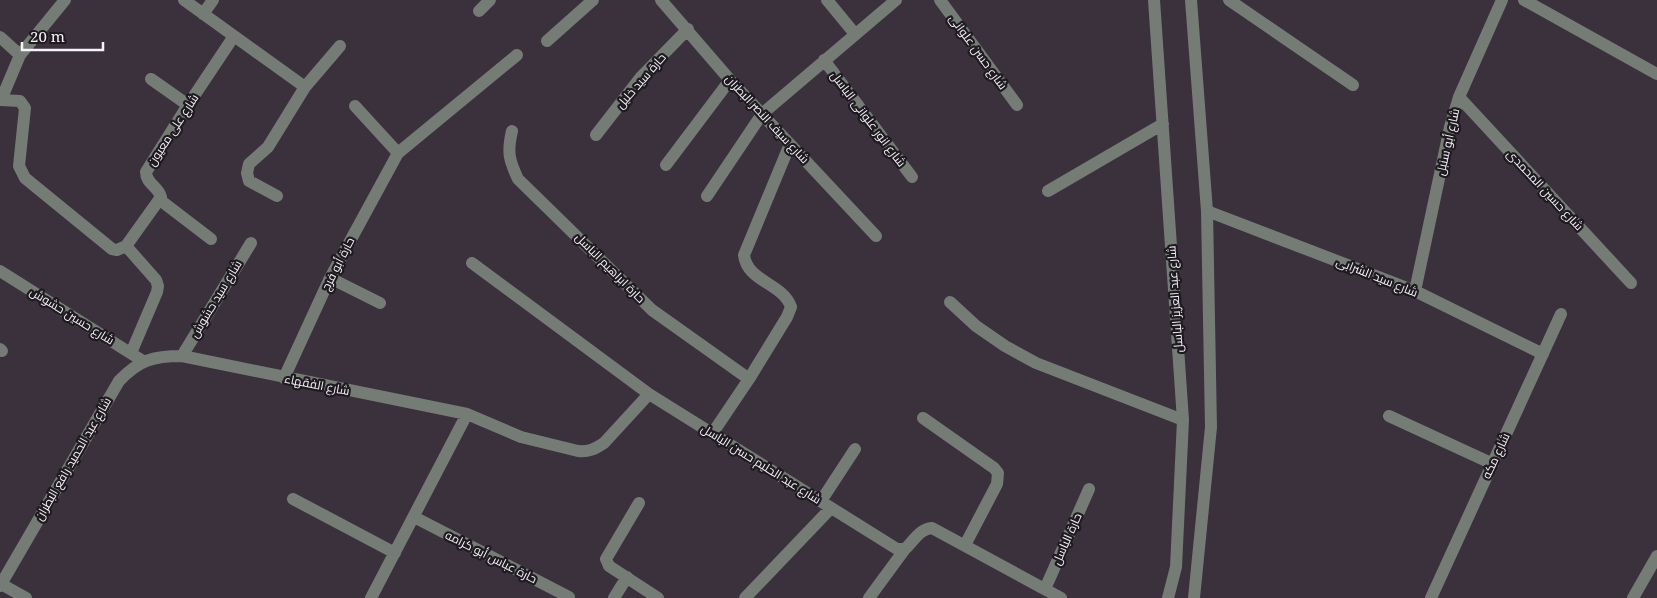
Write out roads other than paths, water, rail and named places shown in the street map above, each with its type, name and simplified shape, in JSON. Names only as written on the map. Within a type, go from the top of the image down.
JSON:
[{"type":"street","points":[[65,0],[20,55],[0,100],[20,101],[26,108],[19,166],[25,178],[112,250],[126,246],[160,200],[211,239]]},
{"type":"street","points":[[184,0],[305,87]]},
{"type":"street","points":[[203,14],[213,0]]},
{"type":"street","points":[[479,11],[490,0]]},
{"type":"street","points":[[547,41],[593,0]]},
{"type":"street","name":"شارع سيف النصر البطران","points":[[661,0],[688,29],[730,80],[876,236]]},
{"type":"street","points":[[827,0],[855,34]]},
{"type":"street","name":"شارع انور علوانى الباسل","points":[[707,196],[762,114],[896,0]]},
{"type":"street","name":"شارع حسن علوانى","points":[[940,0],[1017,105]]},
{"type":"street","name":"شارع عبد العزيز الباسل","points":[[1154,0],[1183,420],[1176,567],[1168,598]]},
{"type":"street","points":[[1192,0],[1206,211],[1211,427],[1194,598]]},
{"type":"street","points":[[1229,0],[1352,85]]},
{"type":"street","name":"شارع أبو سنبل","points":[[1415,292],[1450,127],[1459,97],[1502,0]]},
{"type":"street","points":[[1524,0],[1657,74]]},
{"type":"street","name":"حارة سيد خليل","points":[[596,135],[642,77],[688,29]]},
{"type":"street","name":"شارع على معيون","points":[[160,200],[161,193],[148,182],[146,172],[234,36]]},
{"type":"street","points":[[0,37],[20,55]]},
{"type":"street","points":[[277,196],[249,181],[247,173],[249,164],[268,147],[305,87],[340,46]]},
{"type":"street","name":"حارة أبو فرج","points":[[284,378],[330,278],[398,153],[517,55]]},
{"type":"street","name":"شارع انور علوانى الباسل","points":[[824,60],[912,177]]},
{"type":"street","points":[[151,79],[188,105]]},
{"type":"street","points":[[666,165],[730,80]]},
{"type":"street","name":"شارع حسين المحمدى","points":[[1459,97],[1631,283]]},
{"type":"street","points":[[356,106],[398,153]]},
{"type":"street","points":[[1048,191],[1163,124]]},
{"type":"street","name":"حارة ابراهيم الباسل","points":[[512,131],[508,147],[509,156],[518,179],[652,310],[749,379]]},
{"type":"street","points":[[712,434],[749,379],[787,317],[791,307],[788,298],[750,271],[745,264],[744,255],[790,144]]},
{"type":"street","name":"شارع سيد الشرابى","points":[[1206,211],[1415,292],[1543,354]]},
{"type":"street","name":"شارع سيد حشوش","points":[[182,356],[250,243]]},
{"type":"street","points":[[126,246],[156,280],[158,286],[131,353]]},
{"type":"street","name":"شارع عبد الحليم حسن الباسل","points":[[472,263],[649,394],[897,549],[904,549]]},
{"type":"street","name":"شارع حسين حشوش","points":[[0,272],[143,361]]},
{"type":"street","points":[[330,278],[380,303]]},
{"type":"street","points":[[950,302],[976,326],[1005,346],[1036,363],[1183,420]]},
{"type":"street","name":"شارع مكه","points":[[1431,598],[1561,314]]},
{"type":"street","name":"شارع الفقهاء","points":[[166,356],[182,356],[467,414],[522,437],[587,452],[596,449],[604,443],[649,394]]},
{"type":"street","name":"شارع عبد الحميد رافع البطران","points":[[0,585],[119,381],[130,369],[143,361],[166,356]]},
{"type":"street","points":[[371,598],[467,414]]},
{"type":"street","points":[[1389,416],[1493,464]]},
{"type":"street","points":[[923,418],[994,468],[998,473],[997,484],[965,545]]},
{"type":"street","points":[[745,598],[826,505],[855,449]]},
{"type":"street","name":"حارة الباسل","points":[[1045,589],[1089,489]]},
{"type":"street","points":[[293,499],[395,552]]},
{"type":"street","points":[[639,503],[606,559],[609,566],[658,598]]},
{"type":"street","name":"حارة عباس أبو كرامه","points":[[414,517],[569,598]]},
{"type":"street","points":[[869,598],[904,549],[920,532],[926,528],[932,528],[1061,598]]},
{"type":"street","points":[[1633,598],[1657,556]]},
{"type":"street","points":[[614,598],[627,577]]},
{"type":"street","points":[[0,585],[26,598]]}]
